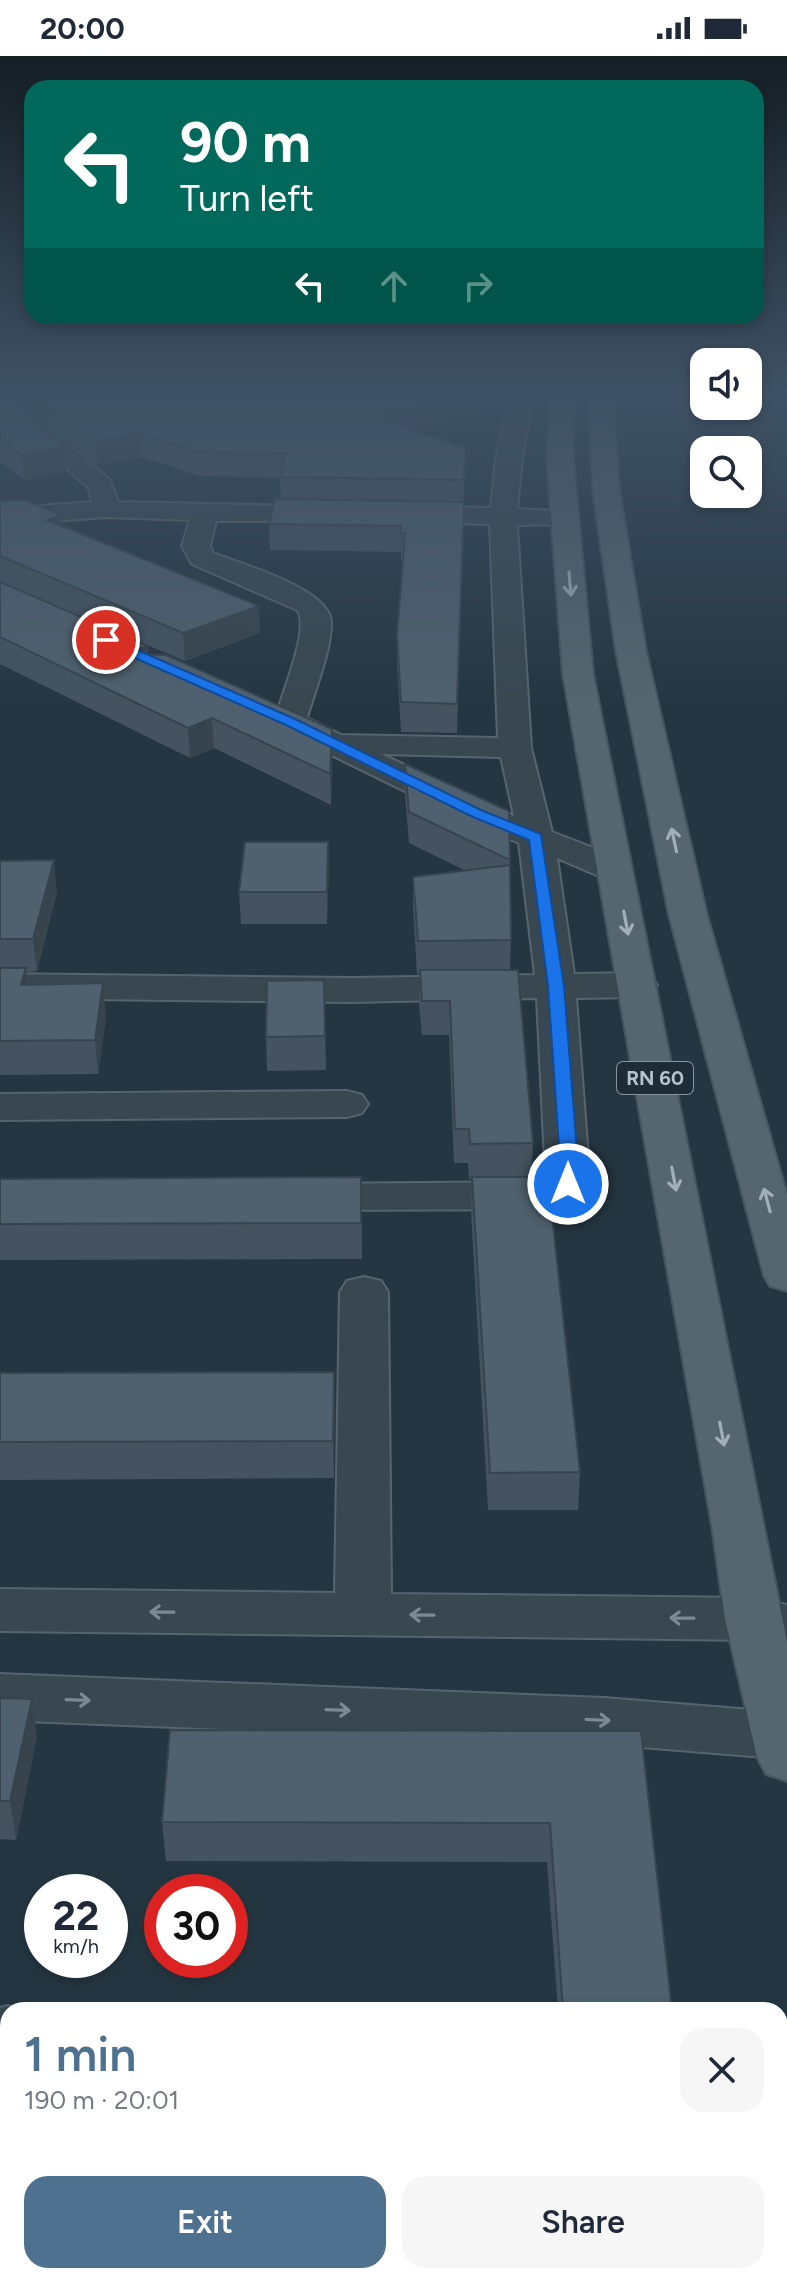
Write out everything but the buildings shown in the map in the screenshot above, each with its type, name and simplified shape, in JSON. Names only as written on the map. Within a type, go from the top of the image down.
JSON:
[{"type":"main road","name":"RN 60","points":[[563,499],[578,674],[736,1510],[770,1622],[785,1743]]},
{"type":"main road","points":[[607,499],[631,651],[675,842],[688,915],[787,1276]]},
{"type":"street","points":[[104,499],[107,509]]},
{"type":"street","points":[[265,1197],[551,1196],[563,1191],[570,1176],[556,986],[536,837],[515,748],[503,516],[505,499]]},
{"type":"street","points":[[0,517],[107,509],[352,513]]},
{"type":"street","points":[[205,513],[196,546],[202,558],[303,600],[318,616],[290,722]]},
{"type":"street","points":[[382,514],[565,518]]},
{"type":"street","points":[[249,703],[478,814],[614,869]]},
{"type":"street","points":[[334,742],[515,748]]},
{"type":"street","points":[[0,986],[352,990],[637,985]]},
{"type":"street","points":[[0,1107],[347,1104]]},
{"type":"street","points":[[363,1614],[364,1292]]},
{"type":"street","points":[[0,1610],[770,1622]]},
{"type":"street","points":[[0,1697],[604,1721],[785,1743]]},
{"type":"route","points":[[106,640],[334,742],[478,814],[536,837],[556,986],[570,1176],[568,1184]]}]
